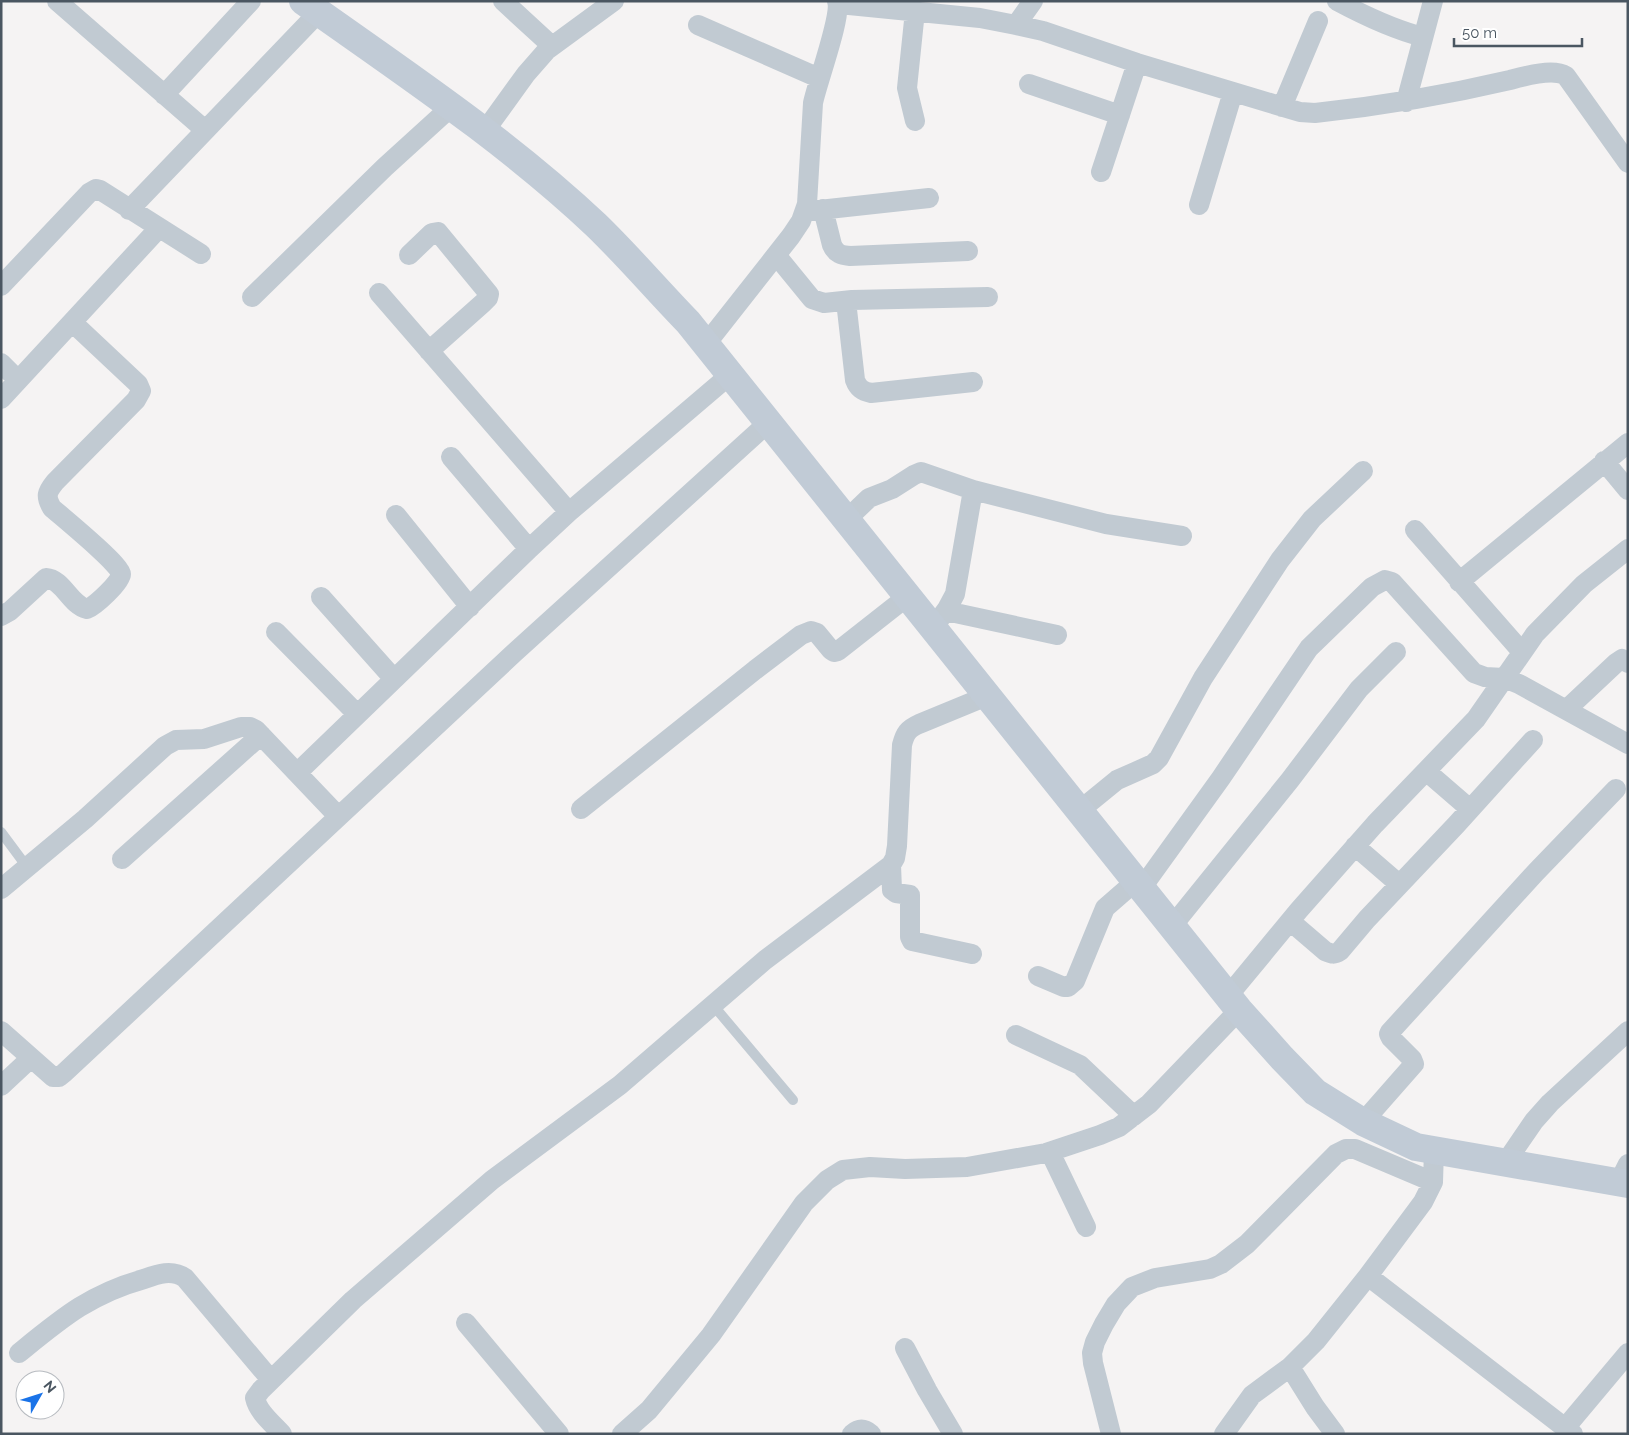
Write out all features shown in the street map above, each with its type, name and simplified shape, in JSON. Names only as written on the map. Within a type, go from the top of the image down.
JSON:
[{"type":"street","points":[[57,1],[205,130]]},
{"type":"street","points":[[164,95],[251,1]]},
{"type":"street","points":[[503,1],[552,46]]},
{"type":"street","points":[[484,132],[526,74],[552,46],[614,1]]},
{"type":"street","points":[[1016,24],[1033,1]]},
{"type":"street","points":[[1337,1],[1380,23],[1402,32],[1423,37]]},
{"type":"street","points":[[1406,102],[1433,1]]},
{"type":"street","points":[[968,251],[850,256],[838,254],[834,251],[814,210],[813,104],[833,32],[838,3],[915,10],[1016,24],[1300,112],[1315,113],[1406,102],[1520,77],[1555,72],[1562,73],[1628,163]]},
{"type":"street","points":[[915,10],[907,88],[915,121]]},
{"type":"street","points":[[129,210],[309,16],[445,113],[484,132],[540,177],[596,226],[688,322],[706,344],[720,384],[758,431],[846,520],[899,604],[940,620],[1057,635]]},
{"type":"street","points":[[1282,107],[1318,21]]},
{"type":"street","points":[[698,25],[819,78]]},
{"type":"street","points":[[1101,172],[1138,63]]},
{"type":"street","points":[[1029,84],[1120,115]]},
{"type":"street","points":[[1199,205],[1233,92]]},
{"type":"street","points":[[252,297],[385,167],[445,113]]},
{"type":"street","points":[[1,286],[92,190],[100,190],[201,254]]},
{"type":"street","points":[[706,344],[791,236],[814,210],[929,198]]},
{"type":"street","points":[[1,399],[160,228]]},
{"type":"street","points":[[409,255],[432,233],[438,232],[489,294],[483,304],[429,351]]},
{"type":"street","points":[[776,255],[812,299],[824,303],[988,297]]},
{"type":"street","points":[[379,293],[569,512]]},
{"type":"street","points":[[846,301],[855,380],[857,386],[863,392],[871,393],[973,382]]},
{"type":"street","points":[[1,616],[10,611],[46,578],[54,581],[80,606],[87,609],[108,592],[119,580],[121,574],[120,570],[103,552],[52,508],[47,500],[47,494],[55,482],[136,400],[141,391],[138,384],[72,322]]},
{"type":"street","points":[[1,363],[18,380]]},
{"type":"street","points":[[297,773],[569,512],[720,384]]},
{"type":"street","points":[[1,1031],[53,1076],[59,1077],[64,1074],[338,816],[758,431]]},
{"type":"street","points":[[1460,582],[1628,443]]},
{"type":"street","points":[[451,457],[530,549]]},
{"type":"street","points":[[1604,461],[1628,490]]},
{"type":"street","points":[[1079,811],[1117,780],[1153,764],[1159,758],[1203,678],[1280,560],[1306,526],[1363,471]]},
{"type":"street","points":[[846,520],[869,498],[896,486],[918,473],[926,473],[973,490],[1106,524],[1182,536]]},
{"type":"street","points":[[940,620],[954,594],[973,490]]},
{"type":"street","points":[[396,515],[470,606]]},
{"type":"street","points":[[1414,530],[1522,652]]},
{"type":"street","points":[[622,1434],[649,1410],[711,1335],[804,1203],[827,1180],[843,1170],[870,1167],[905,1169],[967,1167],[1050,1152],[1119,1127],[1149,1104],[1232,1011],[1290,921],[1356,846],[1476,719],[1535,634],[1584,584],[1628,549]]},
{"type":"street","points":[[1038,976],[1064,987],[1071,985],[1075,980],[1100,916],[1105,908],[1130,889],[1221,778],[1309,648],[1379,581],[1392,582],[1474,673],[1485,678],[1533,690],[1628,744]]},
{"type":"street","points":[[321,597],[394,679]]},
{"type":"street","points":[[581,809],[801,635],[811,631],[817,633],[831,650],[838,652],[899,604]]},
{"type":"street","points":[[940,620],[977,700],[1079,811],[1130,889],[1173,925],[1232,1011],[1315,1092],[1363,1122],[1416,1147],[1434,1166]]},
{"type":"street","points":[[276,632],[357,714]]},
{"type":"street","points":[[1173,925],[1290,780],[1359,689],[1396,652]]},
{"type":"street","points":[[1567,709],[1616,662],[1622,659],[1628,663]]},
{"type":"street","points":[[972,954],[912,941],[910,937],[910,895],[896,893],[892,890],[891,865],[896,846],[904,734],[910,728],[977,700]]},
{"type":"street","points":[[1,889],[85,819],[171,741],[200,740],[241,727],[250,727],[261,735],[338,816]]},
{"type":"street","points":[[122,859],[261,735]]},
{"type":"street","points":[[1290,921],[1325,951],[1336,954],[1533,740]]},
{"type":"street","points":[[1426,771],[1470,809]]},
{"type":"street","points":[[1363,1122],[1414,1064],[1412,1059],[1389,1036],[1390,1032],[1536,872],[1616,789]]},
{"type":"street","points":[[1356,846],[1399,884]]},
{"type":"street","points":[[282,1434],[256,1404],[255,1398],[271,1380],[354,1300],[492,1180],[620,1085],[765,960],[891,865]]},
{"type":"street","points":[[1506,1162],[1534,1121],[1550,1102],[1628,1031]]},
{"type":"street","points":[[1016,1035],[1080,1065],[1134,1116]]},
{"type":"street","points":[[1,1086],[31,1058]]},
{"type":"street","points":[[1112,1434],[1092,1353],[1095,1342],[1112,1310],[1124,1294],[1132,1287],[1155,1278],[1210,1269],[1226,1261],[1247,1244],[1336,1154],[1346,1149],[1355,1149],[1434,1166],[1506,1162],[1625,1177]]},
{"type":"street","points":[[1050,1152],[1086,1227]]},
{"type":"street","points":[[1224,1434],[1252,1395],[1290,1367],[1316,1341],[1368,1276],[1423,1202],[1434,1166]]},
{"type":"street","points":[[19,1353],[67,1314],[87,1301],[126,1284],[165,1272],[173,1272],[185,1278],[271,1380]]},
{"type":"street","points":[[1368,1276],[1569,1431],[1628,1353]]},
{"type":"street","points":[[466,1323],[559,1434]]},
{"type":"street","points":[[905,1348],[953,1434]]},
{"type":"street","points":[[1290,1367],[1315,1408],[1335,1434]]},
{"type":"street","points":[[852,1434],[860,1429],[864,1429],[871,1434]]},
{"type":"lane","points":[[1,832],[27,867]]},
{"type":"lane","points":[[713,1005],[793,1100]]}]
